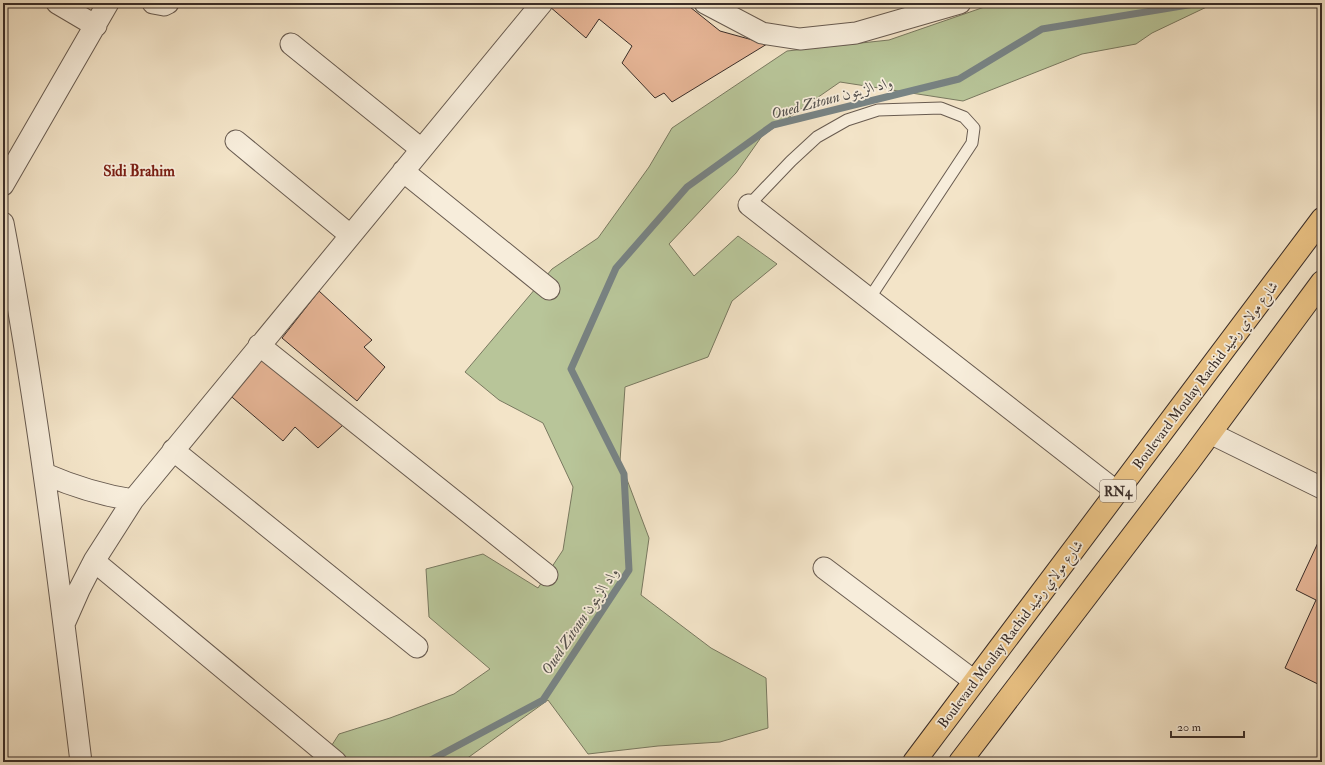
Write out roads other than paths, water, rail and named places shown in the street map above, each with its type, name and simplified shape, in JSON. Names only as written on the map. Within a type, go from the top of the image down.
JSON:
[{"type":"main road","name":"Boulevard Moulay Rachid شارع مولاي رشيد","points":[[914,762],[1322,219]]},
{"type":"main road","name":"RN4","points":[[960,762],[1210,433],[1322,282]]},
{"type":"street","points":[[57,3],[96,26]]},
{"type":"street","points":[[3,185],[108,3]]},
{"type":"street","points":[[153,3],[164,5],[168,3]]},
{"type":"street","points":[[64,624],[79,590],[94,562],[133,500],[259,345],[542,3]]},
{"type":"street","points":[[705,3],[762,33],[800,39],[856,33],[960,3]]},
{"type":"street","points":[[291,44],[421,149]]},
{"type":"street","points":[[236,141],[350,235]]},
{"type":"street","points":[[403,171],[549,290]]},
{"type":"street","points":[[749,205],[1117,492]]},
{"type":"street","points":[[3,223],[16,289],[45,474],[81,762]]},
{"type":"street","points":[[259,345],[547,575]]},
{"type":"street","points":[[1210,433],[1322,488]]},
{"type":"street","points":[[173,450],[417,647]]},
{"type":"street","points":[[45,474],[76,487],[107,496],[133,500]]},
{"type":"street","points":[[94,562],[336,762]]},
{"type":"street","points":[[824,568],[974,681]]},
{"type":"lane","points":[[749,205],[791,160],[817,137],[847,120],[878,110],[941,108],[964,117],[974,128],[972,143],[869,299]]},
{"type":"waterway","name":"Oued Zitoun واد الزيتون","points":[[427,762],[543,700],[629,570],[624,474],[571,369],[616,268],[687,187],[773,125],[959,79],[1042,29],[1200,3]]},
{"type":"district","name":"Sidi Brahim","points":[[139,171]]}]
